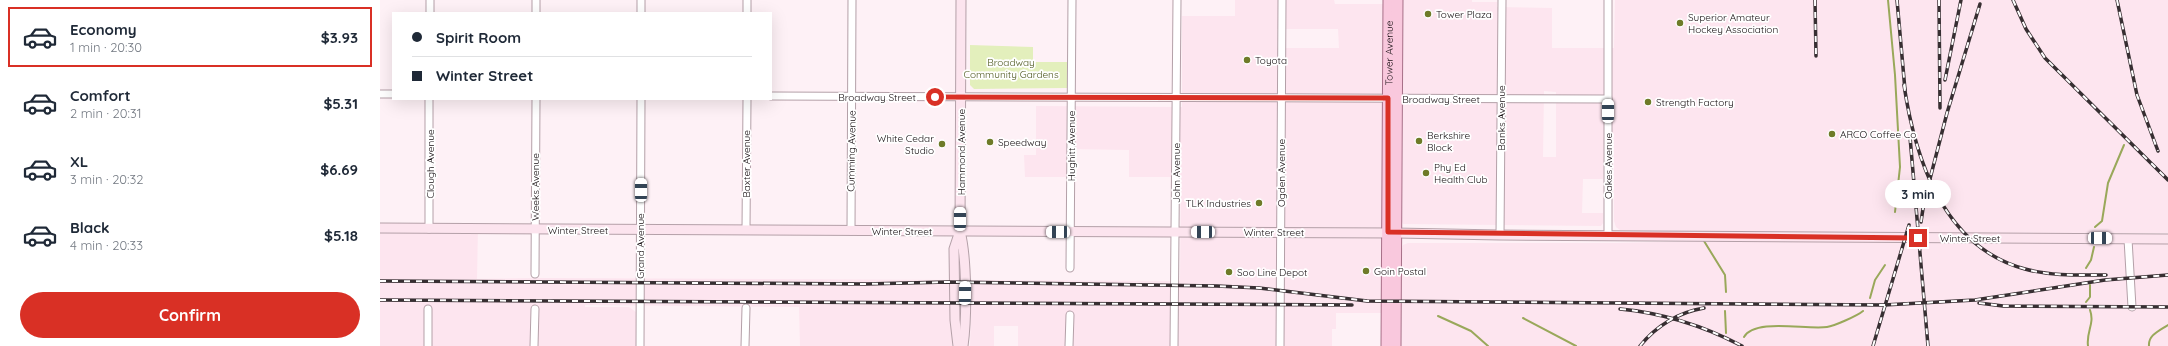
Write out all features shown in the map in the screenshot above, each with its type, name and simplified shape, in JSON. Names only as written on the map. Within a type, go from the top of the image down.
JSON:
[{"type":"main road","name":"Tower Avenue","points":[[1389,0],[1392,98],[1392,232],[1395,346]]},
{"type":"main road","name":"Tower Avenue","points":[[1392,98],[1397,0]]},
{"type":"main road","name":"Tower Avenue","points":[[1387,346],[1392,232]]},
{"type":"street","points":[[430,0],[430,12]]},
{"type":"street","points":[[536,0],[536,12]]},
{"type":"street","points":[[641,0],[641,12]]},
{"type":"street","points":[[747,0],[747,12]]},
{"type":"street","name":"Cumming Avenue","points":[[850,231],[852,0]]},
{"type":"street","name":"Hammond Avenue","points":[[961,0],[960,231],[963,246],[965,282],[963,346]]},
{"type":"street","name":"Hughitt Avenue","points":[[1070,268],[1072,0]]},
{"type":"street","name":"John Avenue","points":[[1174,346],[1177,0]]},
{"type":"street","name":"Ogden Avenue","points":[[1280,346],[1282,0]]},
{"type":"street","name":"Banks Avenue","points":[[1500,235],[1502,0]]},
{"type":"street","name":"Oakes Avenue","points":[[1608,0],[1608,235]]},
{"type":"street","points":[[380,94],[392,94]]},
{"type":"street","name":"Broadway Street","points":[[772,96],[1608,99]]},
{"type":"street","name":"Clough Avenue","points":[[429,100],[429,229]]},
{"type":"street","name":"Weeks Avenue","points":[[535,274],[536,100]]},
{"type":"street","name":"Grand Avenue","points":[[640,346],[641,100]]},
{"type":"street","name":"Baxter Avenue","points":[[746,230],[747,100]]},
{"type":"street","name":"Winter Street","points":[[380,228],[1070,232],[1392,232],[1500,235],[2168,239]]},
{"type":"street","name":"Hammond Avenue","points":[[958,346],[955,320],[954,249],[960,231]]},
{"type":"street","points":[[2128,239],[2132,306]]},
{"type":"street","points":[[745,346],[746,308]]},
{"type":"street","points":[[428,309],[428,346]]},
{"type":"street","points":[[534,346],[535,309]]},
{"type":"street","points":[[1069,346],[1070,315]]},
{"type":"shaded area","points":[[1235,0],[1334,0],[1335,4],[1384,4],[1383,313],[1336,313],[1336,329],[1332,329],[1332,346],[1018,346],[1018,326],[994,326],[994,346],[970,346],[971,309],[952,309],[952,346],[800,346],[799,307],[585,305],[585,307],[629,307],[640,315],[640,346],[380,346],[380,228],[478,228],[477,279],[1180,281],[1181,177],[1129,177],[1129,150],[1067,149],[1067,177],[1025,177],[1024,155],[1036,155],[1036,106],[1182,107],[1182,16],[1235,16]],"holes":[[[1277,29],[1338,29],[1339,48],[1277,48]]]},
{"type":"shaded area","points":[[1401,0],[1472,0],[1472,2],[1497,2],[1497,7],[1552,8],[1552,48],[1614,48],[1615,0],[2168,0],[2168,233],[1872,234],[1620,230],[1616,227],[1614,221],[1614,134],[1604,134],[1603,179],[1583,179],[1582,213],[1603,213],[1603,223],[1601,226],[1403,224],[1400,218]],"holes":[[[1544,91],[1556,92],[1556,157],[1543,157]]]},
{"type":"shaded area","points":[[1745,240],[2168,243],[2168,346],[1399,346],[1401,329],[1401,254],[1403,245],[1408,243],[1616,243]]},
{"type":"green space","name":"Broadway Community Gardens","points":[[970,45],[1033,47],[1033,62],[1068,62],[1067,88],[974,89],[970,85]]},
{"type":"waterway","points":[[1888,0],[1895,75],[1900,167],[1895,212]]},
{"type":"waterway","points":[[2095,227],[2102,221],[2108,183],[2124,145]]},
{"type":"waterway","points":[[1704,241],[1725,275],[1726,292]]},
{"type":"waterway","points":[[2086,268],[2091,260],[2094,247]]},
{"type":"waterway","points":[[1870,298],[1875,280],[1885,265]]},
{"type":"waterway","points":[[2086,302],[2090,297],[2090,285]]},
{"type":"waterway","points":[[2088,346],[2088,336],[2092,319],[2090,310]]},
{"type":"waterway","points":[[1725,311],[1726,333]]},
{"type":"waterway","points":[[1744,337],[1750,331],[1770,326],[1827,327],[1835,325],[1863,311]]},
{"type":"waterway","points":[[1438,316],[1471,331],[1488,346]]},
{"type":"waterway","points":[[1523,318],[1576,346]]},
{"type":"waterway","points":[[2149,346],[2152,336],[2168,325]]},
{"type":"railway","points":[[1815,0],[1816,56]]},
{"type":"railway","points":[[1897,0],[1905,90]]},
{"type":"railway","points":[[1939,0],[1940,108]]},
{"type":"railway","points":[[1945,80],[1961,0]]},
{"type":"railway","points":[[2013,0],[2026,29],[2045,58],[2168,180]]},
{"type":"railway","points":[[2117,0],[2137,95],[2158,151]]},
{"type":"railway","points":[[1921,222],[1924,202],[1947,113],[1980,4]]},
{"type":"railway","points":[[1904,85],[1916,142],[1925,170],[1938,196],[1954,221],[1973,241],[1997,258],[2025,269],[2055,274],[2106,275]]},
{"type":"railway","points":[[1910,137],[1928,346]]},
{"type":"railway","points":[[1873,346],[1909,225]]},
{"type":"railway","points":[[380,281],[865,284],[948,282],[1217,286],[1259,288],[1367,301],[1884,305],[1975,300],[2105,280],[2168,275]]},
{"type":"railway","points":[[380,300],[1352,305]]},
{"type":"railway","points":[[1979,303],[2003,306],[2168,307]]},
{"type":"railway","points":[[1640,346],[1653,332],[1669,321],[1686,313],[1704,308]]},
{"type":"railway","points":[[1620,309],[1667,317],[1713,332],[1742,346]]},
{"type":"place","name":"Tower Plaza","points":[[1428,14]]},
{"type":"place","name":"Superior Amateur Hockey Association","points":[[1680,23]]},
{"type":"place","name":"Toyota","points":[[1247,60]]},
{"type":"place","name":"Strength Factory","points":[[1648,102]]},
{"type":"place","name":"ARCO Coffee Co","points":[[1832,134]]},
{"type":"place","name":"Berkshire Block","points":[[1419,141]]},
{"type":"place","name":"Speedway","points":[[990,142]]},
{"type":"place","name":"White Cedar Studio","points":[[942,144]]},
{"type":"place","name":"Phy Ed Health Club","points":[[1426,173]]},
{"type":"place","name":"TLK Industries","points":[[1259,203]]},
{"type":"place","name":"Goin Postal","points":[[1366,271]]},
{"type":"place","name":"Soo Line Depot","points":[[1229,272]]},
{"type":"route","points":[[935,97],[1388,98],[1388,232],[1486,235],[1918,238]]}]
